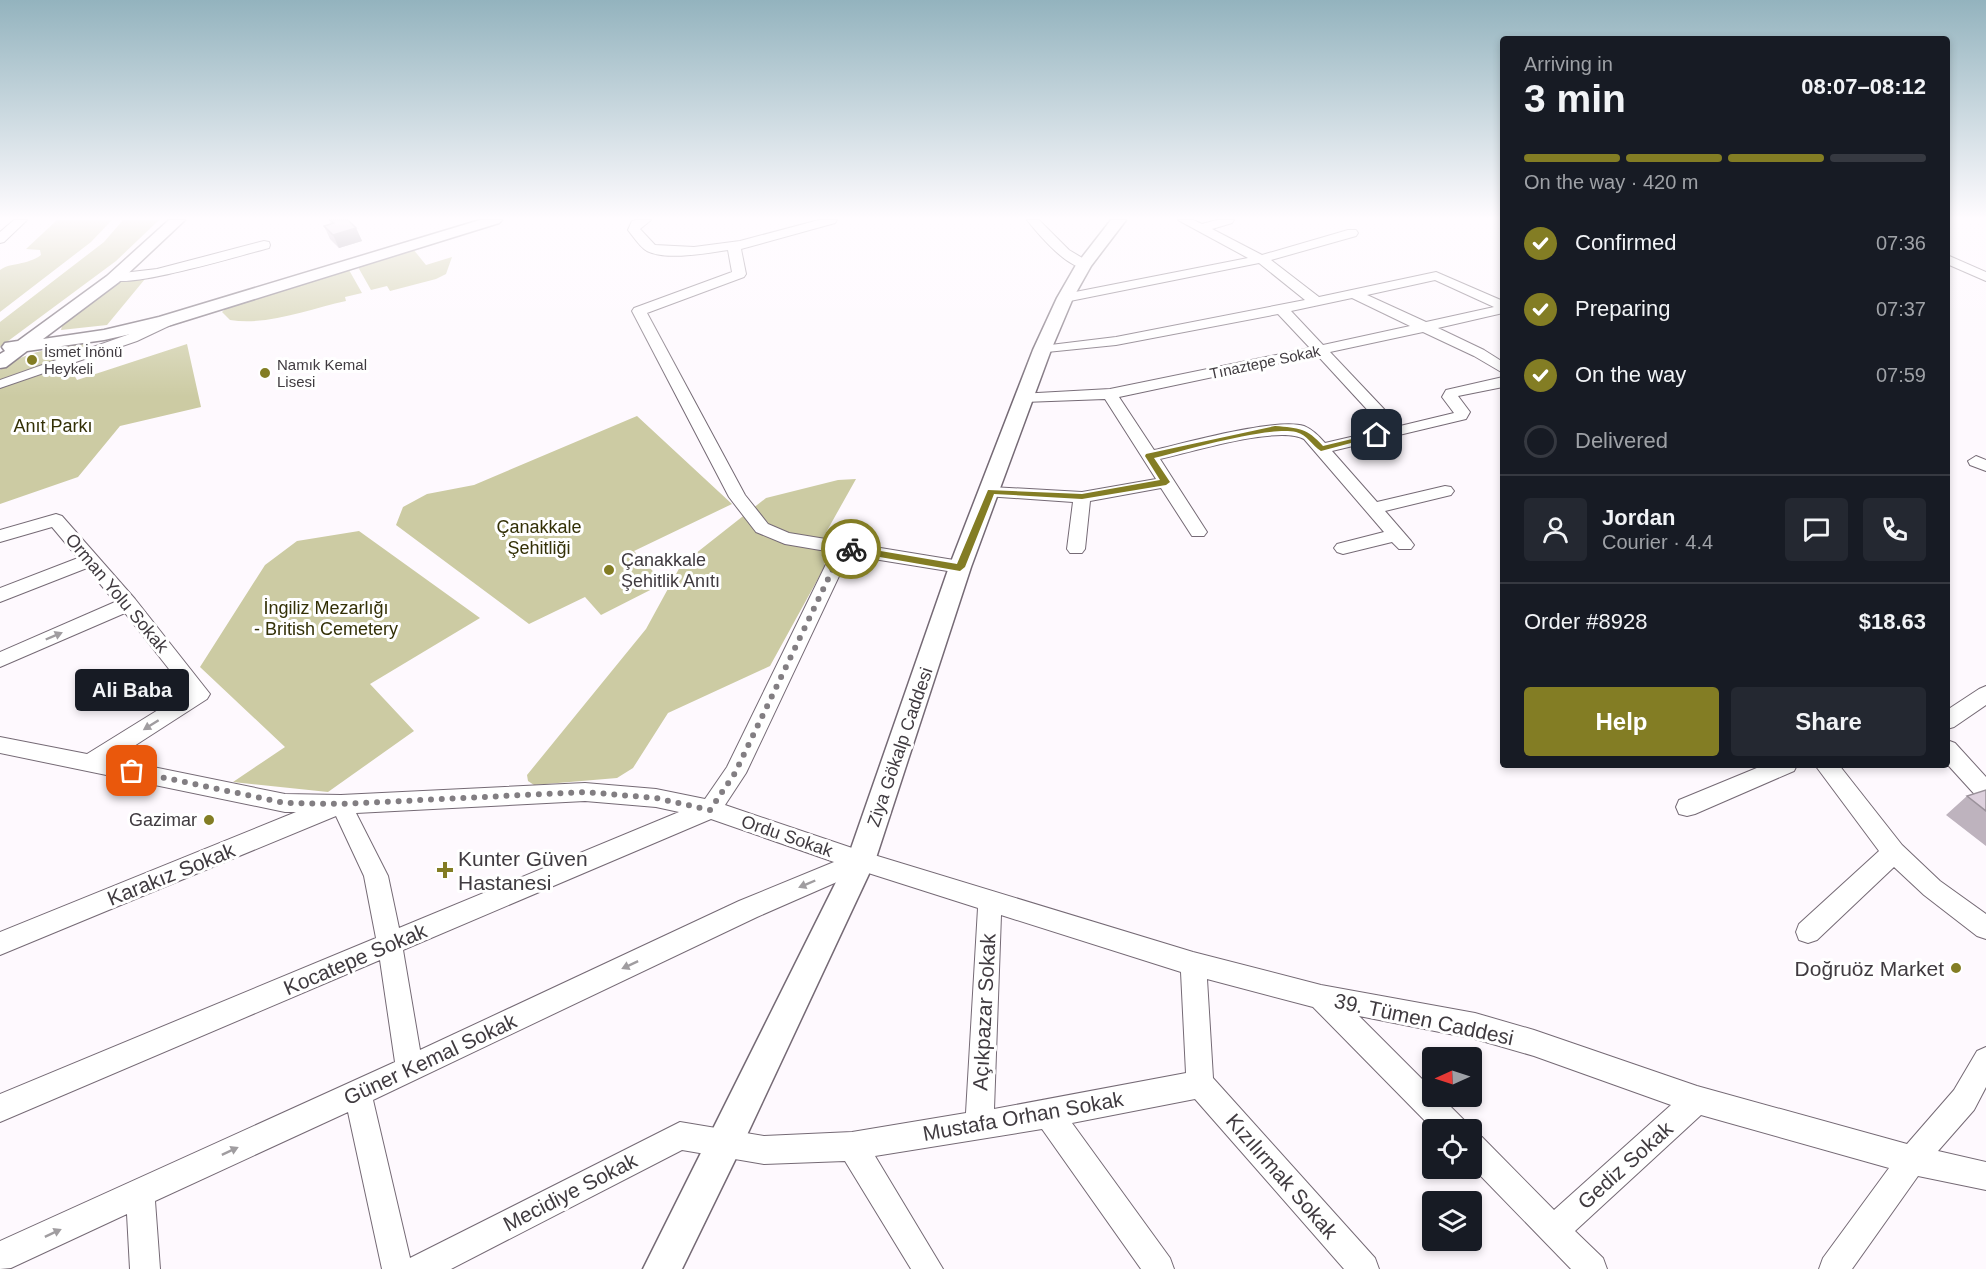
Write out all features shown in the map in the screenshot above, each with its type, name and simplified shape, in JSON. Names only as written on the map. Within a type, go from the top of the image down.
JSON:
[{"type":"main road","points":[[0,363],[19,344],[99,279]]},
{"type":"main road","points":[[19,344],[112,279]]},
{"type":"main road","points":[[19,344],[142,322],[289,279]]},
{"type":"main road","points":[[19,344],[98,337],[170,320],[299,279]]},
{"type":"main road","name":"Ziya Gökalp Caddesi","points":[[662,1269],[726,1142],[861,861],[960,567],[991,492],[1042,350],[1076,279]]},
{"type":"street","points":[[725,279],[639,311],[738,497],[762,528],[785,538],[960,567]]},
{"type":"street","points":[[1065,298],[1162,279]]},
{"type":"street","points":[[1287,279],[1317,302]]},
{"type":"street","points":[[1042,350],[1116,341],[1420,279]]},
{"type":"street","points":[[1443,279],[1500,306]]},
{"type":"street","points":[[1353,293],[1479,352],[1500,367]]},
{"type":"street","points":[[1281,309],[1396,431]]},
{"type":"street","name":"Tınaztepe Sokak","points":[[1024,397],[1110,394],[1321,351],[1500,310]]},
{"type":"street","points":[[2,384],[132,338],[170,320]]},
{"type":"street","points":[[1321,449],[1460,416],[1462,412],[1450,397],[1451,393],[1500,383]]},
{"type":"street","points":[[1110,394],[1198,532]]},
{"type":"street","points":[[1149,456],[1287,428],[1310,436],[1401,540],[1343,548]]},
{"type":"street","points":[[991,492],[1082,496],[1166,482]]},
{"type":"street","points":[[1373,508],[1445,491]]},
{"type":"street","points":[[1076,549],[1082,496]]},
{"type":"street","name":"Orman Yolu Sokak","points":[[0,536],[56,520],[128,604],[200,694],[92,762]]},
{"type":"street","points":[[710,810],[735,773],[843,548]]},
{"type":"street","points":[[0,595],[90,560]]},
{"type":"street","points":[[0,660],[128,604]]},
{"type":"street","points":[[1950,718],[1986,694]]},
{"type":"street","name":"Ordu Sokak","points":[[0,745],[92,762],[261,800],[285,803],[341,804],[585,792],[656,798],[710,810],[861,861]]},
{"type":"street","points":[[1950,752],[1982,785]]},
{"type":"street","points":[[1687,807],[1779,768]]},
{"type":"street","points":[[1828,768],[1875,831],[1894,852],[1932,888],[1986,928]]},
{"type":"street","points":[[341,804],[376,876],[390,944],[410,1069]]},
{"type":"street","name":"Karakız Sokak","points":[[0,944],[341,804]]},
{"type":"street","name":"Kocatepe Sokak","points":[[0,1108],[710,810]]},
{"type":"street","points":[[1808,932],[1894,852]]},
{"type":"street","name":"39. Tümen Caddesi","points":[[861,861],[1193,964],[1321,997],[1485,1029],[1534,1042],[1697,1100],[1912,1160],[1986,1176]]},
{"type":"street","name":"Güner Kemal Sokak","points":[[0,1257],[410,1069],[748,909],[861,861]]},
{"type":"street","name":"Açıkpazar Sokak","points":[[979,1125],[990,900]]},
{"type":"street","points":[[1193,964],[1200,1084]]},
{"type":"street","points":[[1321,997],[1443,1119]]},
{"type":"street","points":[[1834,1269],[1912,1160],[1964,1100],[1986,1060]]},
{"type":"street","name":"Mustafa Orhan Sokak","points":[[726,1142],[764,1150],[852,1146],[1048,1114],[1200,1084]]},
{"type":"street","name":"Kızılırmak Sokak","points":[[1200,1084],[1364,1269]]},
{"type":"street","points":[[358,1093],[397,1269]]},
{"type":"street","name":"Gediz Sokak","points":[[1554,1230],[1697,1100]]},
{"type":"street","points":[[1048,1114],[1159,1269]]},
{"type":"street","name":"Mecidiye Sokak","points":[[419,1269],[680,1136],[726,1142]]},
{"type":"street","points":[[852,1146],[928,1269]]},
{"type":"street","points":[[1482,1157],[1592,1269]]},
{"type":"street","points":[[140,1193],[145,1269]]},
{"type":"green space","points":[[0,279],[43,279],[0,312]]},
{"type":"green space","points":[[56,279],[91,279],[0,347],[0,322]]},
{"type":"green space","points":[[145,279],[107,325],[61,330],[62,326],[120,281]]},
{"type":"green space","points":[[319,279],[354,279],[362,293],[345,297],[346,301],[259,321],[230,320],[222,312],[227,307]]},
{"type":"green space","points":[[365,279],[435,279],[390,291],[387,286],[371,290]]},
{"type":"green space","points":[[88,343],[93,349],[0,382],[0,370],[20,358],[42,351]]},
{"type":"green space","name":"Anıt Parkı","points":[[187,344],[201,407],[120,426],[78,477],[0,504],[0,387],[67,363],[77,380]]},
{"type":"green space","name":"Çanakkale Şehitliği","points":[[637,416],[732,504],[634,551],[664,583],[601,615],[585,597],[529,624],[396,525],[403,507],[427,494],[474,485]]},
{"type":"green space","points":[[856,479],[819,545],[825,566],[770,666],[668,713],[633,768],[617,778],[534,785],[528,781],[527,775],[646,629],[681,565],[766,498],[838,480]]},
{"type":"green space","name":"İngiliz Mezarlığı - British Cemetery","points":[[359,531],[480,618],[370,684],[414,731],[328,792],[233,782],[285,747],[200,667],[265,565],[297,541]]},
{"type":"building","points":[[1986,790],[1986,811],[1967,796]]},
{"type":"way so far","points":[[132,771],[261,800],[285,803],[341,804],[585,792],[656,798],[710,810],[735,773],[843,548],[851,549]]},
{"type":"place","name":"İsmet İnönü Heykeli","points":[[32,360]]},
{"type":"place","name":"Namık Kemal Lisesi","points":[[265,373]]},
{"type":"place","name":"Çanakkale Şehitlik Anıtı","points":[[609,570]]},
{"type":"place","name":"Ali Baba","points":[[132,771]]},
{"type":"place","name":"Gazimar","points":[[209,820]]},
{"type":"place","name":"Kunter Güven Hastanesi","points":[[445,870]]},
{"type":"place","name":"Doğruöz Market","points":[[1956,968]]},
{"type":"route","points":[[851,549],[960,567],[991,492],[1082,496],[1166,482],[1149,456],[1275,429],[1299,430],[1310,436],[1321,449],[1377,435]]}]
